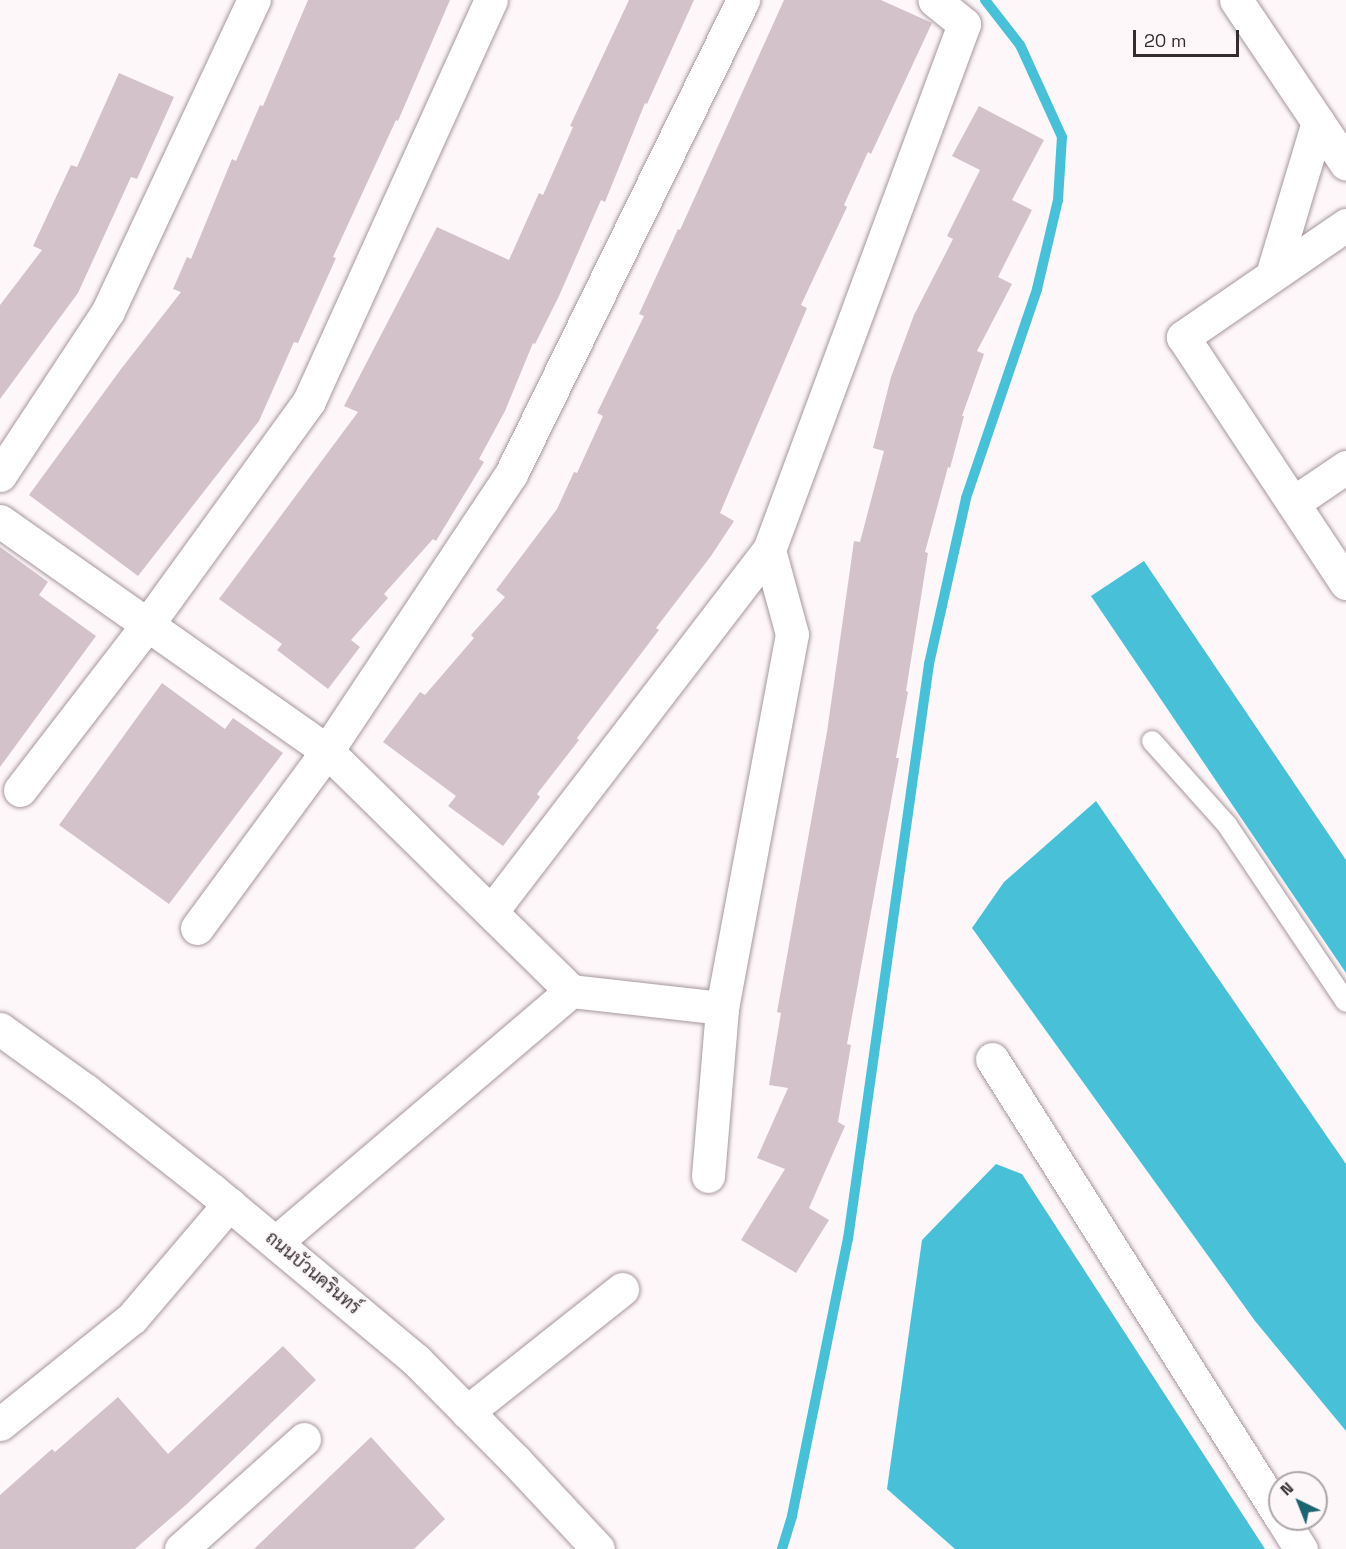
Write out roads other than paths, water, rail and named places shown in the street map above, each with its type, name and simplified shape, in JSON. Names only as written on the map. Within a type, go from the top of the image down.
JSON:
[{"type":"street","points":[[0,475],[108,311],[254,0]]},
{"type":"street","points":[[20,790],[147,625],[309,401],[491,0]]},
{"type":"street","points":[[197,928],[327,751],[511,474],[743,0]]},
{"type":"street","points":[[491,912],[769,550],[964,24],[934,0]]},
{"type":"street","points":[[1236,0],[1346,164]]},
{"type":"street","points":[[1272,275],[1318,122]]},
{"type":"street","points":[[1346,225],[1183,337],[1346,583]]},
{"type":"street","points":[[1293,503],[1346,467]]},
{"type":"street","points":[[0,521],[327,751],[571,991],[722,1008]]},
{"type":"street","points":[[708,1176],[722,1008],[792,634],[769,550]]},
{"type":"street","points":[[276,1242],[571,991]]},
{"type":"street","name":"ถนนบัวนครินทร์","points":[[0,1029],[85,1090],[229,1204],[416,1360],[598,1549]]},
{"type":"street","points":[[992,1059],[1268,1496]]},
{"type":"street","points":[[0,1424],[132,1318],[229,1204]]},
{"type":"street","points":[[468,1412],[622,1289]]},
{"type":"street","points":[[181,1549],[304,1439]]},
{"type":"street","points":[[1290,1531],[1301,1549]]},
{"type":"lane","points":[[1152,741],[1227,825],[1346,1002]]},
{"type":"water","points":[[1144,561],[1346,860],[1346,973],[1091,596]]},
{"type":"water","points":[[1096,801],[1346,1164],[1346,1431],[1255,1321],[972,928],[1004,882]]},
{"type":"water","points":[[996,1164],[1022,1174],[1265,1549],[955,1549],[887,1489],[922,1240]]},
{"type":"waterway","points":[[782,1549],[792,1516],[848,1239],[929,664],[966,498],[1037,289],[1058,200],[1062,137],[1020,45],[985,0]]}]
